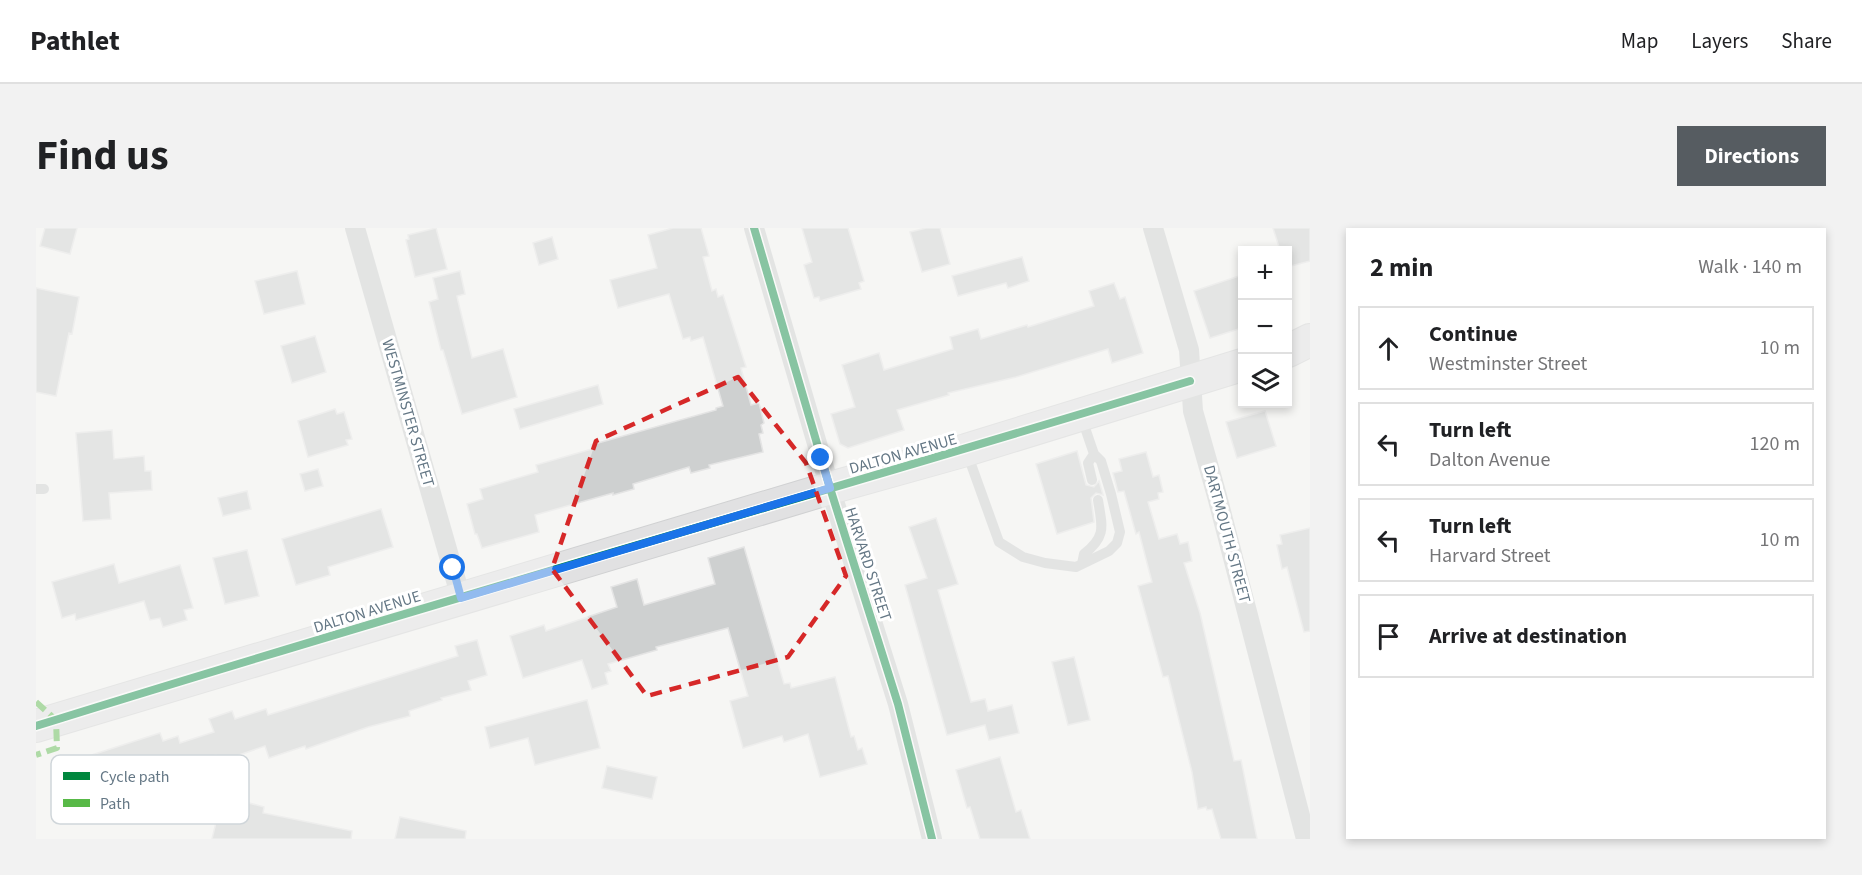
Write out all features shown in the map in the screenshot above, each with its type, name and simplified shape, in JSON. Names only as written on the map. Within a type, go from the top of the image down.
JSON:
[{"type":"main road","points":[[1292,349],[1310,340]]},
{"type":"main road","points":[[1292,351],[1310,348]]},
{"type":"main road","name":"DALTON AVENUE","points":[[36,726],[830,488],[966,450],[1238,366]]},
{"type":"street","name":"WESTMINSTER STREET","points":[[355,228],[461,598]]},
{"type":"street","name":"HARVARD STREET","points":[[754,228],[830,488],[898,705],[932,839]]},
{"type":"street","name":"DARTMOUTH STREET","points":[[1153,228],[1189,350],[1193,411],[1306,839]]},
{"type":"lane","points":[[966,450],[999,542],[1023,557],[1045,563],[1076,567],[1109,552],[1117,543],[1120,532],[1101,461],[1094,454],[1080,414]]},
{"type":"lane","points":[[1092,480],[1088,464],[1094,454]]},
{"type":"lane","points":[[1082,564],[1084,554],[1096,545],[1103,530],[1098,500]]},
{"type":"highlighted area","points":[[738,377],[806,463],[846,576],[788,657],[647,696],[552,569],[596,441]]},
{"type":"building","points":[[45,228],[77,228],[70,254],[40,246]]},
{"type":"building","points":[[436,228],[447,269],[415,277],[406,240],[409,239],[408,235]]},
{"type":"building","points":[[673,228],[701,228],[709,256],[703,257],[712,291],[716,289],[718,297],[723,295],[746,367],[741,368],[751,405],[759,403],[764,423],[761,425],[763,433],[759,434],[763,452],[709,465],[710,468],[691,473],[689,467],[633,484],[634,489],[535,515],[539,532],[482,548],[475,534],[467,504],[483,499],[480,489],[538,472],[536,465],[592,449],[591,445],[716,410],[723,406],[703,337],[691,341],[690,337],[683,339],[669,294],[618,308],[610,280],[657,268],[648,235]]},
{"type":"building","points":[[802,228],[848,228],[864,281],[859,283],[861,289],[820,301],[819,297],[814,298],[804,265],[812,262]]},
{"type":"building","points":[[926,228],[940,228],[950,264],[922,272],[910,232]]},
{"type":"building","points":[[1273,228],[1310,228],[1310,261],[1292,266],[1292,246],[1279,246]]},
{"type":"building","points":[[552,237],[558,259],[539,265],[533,243]]},
{"type":"building","points":[[1022,257],[1029,281],[1008,288],[1006,283],[958,296],[952,276]]},
{"type":"building","points":[[297,271],[305,304],[264,314],[255,281]]},
{"type":"building","points":[[460,271],[465,294],[457,296],[472,358],[503,349],[517,397],[462,414],[443,350],[441,350],[429,302],[438,299],[433,278]]},
{"type":"building","points":[[1238,276],[1238,329],[1210,338],[1194,291]]},
{"type":"building","points":[[1114,283],[1120,299],[1125,297],[1143,353],[1112,363],[1108,349],[1016,377],[948,393],[949,395],[897,410],[904,430],[848,448],[840,444],[831,414],[855,407],[842,365],[879,353],[884,370],[953,349],[950,337],[978,329],[981,339],[1027,325],[1028,327],[1094,306],[1089,291]]},
{"type":"building","points":[[36,288],[79,297],[56,396],[36,392]]},
{"type":"building","points":[[315,336],[326,372],[292,383],[281,346]]},
{"type":"building","points":[[598,385],[603,404],[520,429],[514,409]]},
{"type":"building","points":[[335,409],[337,414],[344,412],[352,439],[346,440],[348,445],[308,457],[298,421]]},
{"type":"building","points":[[1265,411],[1276,446],[1237,458],[1226,422]]},
{"type":"building","points":[[112,430],[114,459],[144,456],[145,471],[151,471],[152,490],[109,493],[111,519],[83,521],[76,433]]},
{"type":"building","points":[[1077,451],[1086,485],[1094,487],[1099,481],[1103,495],[1096,493],[1091,498],[1094,522],[1057,534],[1036,464]]},
{"type":"building","points":[[1146,452],[1153,477],[1159,475],[1163,492],[1158,493],[1159,499],[1148,502],[1159,539],[1177,534],[1180,544],[1188,542],[1192,561],[1184,563],[1200,613],[1234,761],[1241,760],[1257,839],[1221,839],[1212,809],[1207,810],[1206,807],[1198,809],[1192,772],[1168,676],[1163,677],[1138,586],[1152,582],[1139,532],[1136,534],[1124,491],[1118,492],[1113,473],[1122,471],[1119,459]]},
{"type":"building","points":[[318,469],[323,486],[305,491],[300,474]]},
{"type":"building","points":[[247,491],[251,509],[223,516],[218,498]]},
{"type":"building","points":[[381,509],[393,547],[328,567],[330,575],[296,585],[282,539]]},
{"type":"building","points":[[936,518],[958,584],[938,590],[971,702],[985,699],[988,711],[1012,705],[1019,733],[989,740],[985,725],[947,735],[905,585],[927,578],[909,527]]},
{"type":"building","points":[[1310,528],[1310,631],[1304,632],[1287,567],[1282,569],[1277,545],[1282,544],[1280,535]]},
{"type":"building","points":[[744,547],[784,684],[790,683],[791,688],[835,677],[851,737],[854,736],[858,750],[862,748],[867,764],[820,777],[808,734],[784,742],[782,736],[743,748],[730,701],[748,696],[728,628],[656,647],[657,650],[608,664],[611,671],[605,673],[608,684],[592,689],[582,660],[523,678],[510,636],[544,625],[546,631],[617,607],[611,587],[637,579],[644,605],[715,584],[708,558]]},
{"type":"building","points":[[247,550],[259,596],[225,604],[213,558]]},
{"type":"building","points":[[114,564],[119,583],[180,565],[193,608],[184,610],[187,620],[163,627],[160,618],[150,620],[144,601],[76,620],[75,614],[62,618],[52,582]]},
{"type":"building","points":[[477,640],[487,675],[468,681],[471,690],[441,698],[442,700],[409,711],[410,716],[368,727],[306,749],[305,746],[269,758],[265,746],[239,755],[92,755],[160,733],[163,741],[178,736],[180,743],[214,732],[209,719],[232,711],[235,719],[266,709],[268,715],[458,656],[455,646]]},
{"type":"building","points":[[1074,657],[1090,720],[1068,725],[1052,662]]},
{"type":"building","points":[[587,700],[600,748],[535,765],[528,738],[490,748],[485,727]]},
{"type":"building","points":[[1000,757],[1016,812],[1021,810],[1030,839],[980,839],[970,807],[967,808],[956,770]]},
{"type":"building","points":[[607,766],[657,777],[652,799],[602,788]]},
{"type":"building","points":[[249,803],[264,807],[263,813],[352,831],[351,839],[212,839],[216,824],[249,824]]},
{"type":"building","points":[[400,817],[466,831],[465,839],[395,839]]},
{"type":"marked path","points":[[36,702],[56,720],[57,748],[36,755]]},
{"type":"cycle path","points":[[754,228],[830,488],[898,704],[932,839]]},
{"type":"cycle path","points":[[36,726],[324,638],[1190,381]]},
{"type":"route","points":[[453,568],[461,598],[830,488],[821,458]]}]
